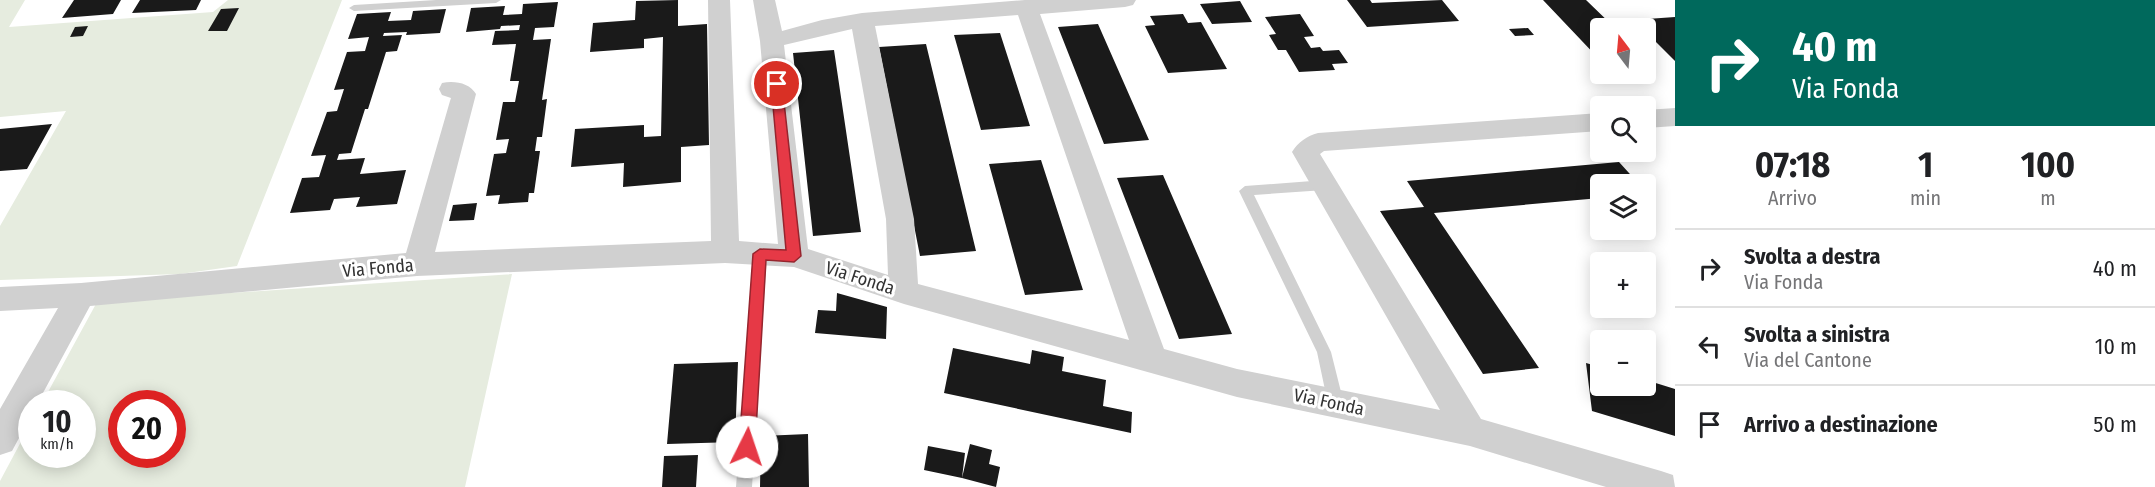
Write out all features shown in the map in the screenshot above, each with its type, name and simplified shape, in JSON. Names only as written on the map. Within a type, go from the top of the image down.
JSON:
[{"type":"street","points":[[719,0],[724,252]]},
{"type":"street","points":[[764,0],[772,40],[794,256]]},
{"type":"street","points":[[772,40],[822,27],[862,20],[1125,0]]},
{"type":"street","points":[[1026,7],[1152,360]]},
{"type":"street","points":[[862,20],[900,219],[904,292]]},
{"type":"street","points":[[417,264],[463,101],[464,94],[451,89]]},
{"type":"street","points":[[1656,118],[1675,117]]},
{"type":"street","points":[[1470,431],[1305,152],[1318,142],[1590,123]]},
{"type":"street","name":"Via Fonda","points":[[0,299],[81,295],[417,264],[724,252],[794,256],[904,292],[1237,383],[1470,431],[1661,487]]},
{"type":"street","points":[[28,390],[81,295]]},
{"type":"street","points":[[0,440],[18,408]]},
{"type":"lane","points":[[354,8],[496,0]]},
{"type":"lane","points":[[1325,185],[1245,191],[1324,352],[1336,404]]},
{"type":"lane","points":[[744,487],[760,254]]},
{"type":"lane","points":[[0,411],[18,399]]},
{"type":"shaded area","points":[[0,0],[25,0],[9,27],[213,12],[228,0],[342,0],[237,266],[180,274],[0,280],[0,226],[66,111],[0,117]]},
{"type":"shaded area","points":[[512,274],[465,487],[0,487],[0,481],[18,447],[18,468],[96,468],[96,390],[49,390],[97,302]]},
{"type":"building","points":[[74,0],[121,0],[113,14],[62,18]]},
{"type":"building","points":[[140,0],[201,0],[196,10],[132,13]]},
{"type":"building","points":[[678,0],[678,26],[707,24],[709,145],[681,147],[681,182],[623,187],[624,163],[571,167],[575,129],[644,125],[644,137],[661,136],[663,37],[644,39],[644,48],[590,52],[593,23],[635,20],[636,1]]},
{"type":"building","points":[[1347,0],[1370,0],[1372,3],[1442,0],[1459,21],[1367,27]]},
{"type":"building","points":[[1543,0],[1586,0],[1605,18],[1590,18],[1590,49]]},
{"type":"building","points":[[1240,1],[1252,22],[1212,24],[1200,4]]},
{"type":"building","points":[[558,2],[554,27],[535,28],[533,40],[551,39],[542,100],[547,99],[542,137],[537,137],[535,151],[540,151],[534,193],[529,193],[528,202],[498,204],[500,195],[486,196],[494,154],[506,153],[509,139],[496,140],[503,102],[515,102],[519,81],[510,81],[516,44],[492,45],[495,31],[519,30],[520,25],[466,32],[471,8],[505,6],[503,15],[522,14],[523,4]]},
{"type":"building","points":[[239,8],[227,31],[208,31],[221,9]]},
{"type":"building","points":[[446,9],[440,33],[406,35],[407,32],[384,33],[383,36],[402,35],[397,51],[386,52],[351,153],[339,154],[337,160],[365,158],[360,174],[406,170],[397,204],[356,207],[360,197],[334,199],[330,210],[290,213],[302,178],[319,177],[326,155],[311,156],[327,112],[337,111],[344,89],[334,90],[347,52],[365,51],[369,37],[348,39],[357,14],[391,12],[388,21],[411,20],[413,11]]},
{"type":"building","points":[[1183,14],[1188,23],[1201,22],[1227,69],[1168,73],[1145,26],[1155,25],[1150,16]]},
{"type":"building","points":[[1300,14],[1314,36],[1304,37],[1311,48],[1320,47],[1323,51],[1339,50],[1348,63],[1332,64],[1335,70],[1299,72],[1286,50],[1278,50],[1269,35],[1276,34],[1265,17]]},
{"type":"building","points":[[1675,17],[1675,61],[1656,42],[1656,18]]},
{"type":"building","points":[[1098,24],[1149,140],[1104,144],[1058,27]]},
{"type":"building","points":[[88,26],[83,36],[70,37],[75,27]]},
{"type":"building","points":[[1528,28],[1534,35],[1515,36],[1509,29]]},
{"type":"building","points":[[1000,33],[1030,126],[981,130],[954,35]]},
{"type":"building","points":[[926,44],[976,251],[920,256],[879,47]]},
{"type":"building","points":[[834,50],[861,232],[813,236],[793,53]]},
{"type":"building","points":[[52,124],[27,169],[0,171],[0,129]]},
{"type":"building","points":[[1041,160],[1083,290],[1025,295],[989,164]]},
{"type":"building","points":[[1619,162],[1630,174],[1590,174],[1590,199],[1434,213],[1539,368],[1483,374],[1380,211],[1424,207],[1407,181]]},
{"type":"building","points":[[1163,175],[1232,334],[1179,339],[1117,178]]},
{"type":"building","points":[[477,203],[474,220],[449,221],[453,205]]},
{"type":"building","points":[[837,293],[887,307],[886,339],[815,333],[818,310],[836,311]]},
{"type":"building","points":[[953,348],[1030,364],[1032,350],[1064,357],[1062,371],[1106,380],[1103,406],[1132,412],[1131,433],[944,393]]},
{"type":"building","points":[[738,362],[735,442],[667,444],[674,364]]},
{"type":"building","points":[[1586,363],[1590,364],[1590,395]]},
{"type":"building","points":[[1656,383],[1675,389],[1675,436],[1592,411],[1590,396],[1656,396]]},
{"type":"building","points":[[808,434],[809,487],[760,487],[761,436]]},
{"type":"building","points":[[970,444],[992,450],[989,464],[1000,467],[996,487],[962,478]]},
{"type":"building","points":[[928,446],[965,453],[962,478],[924,470]]},
{"type":"building","points":[[698,455],[696,487],[662,487],[664,456]]},
{"type":"route","points":[[747,447],[760,254],[794,256],[777,84]]}]
